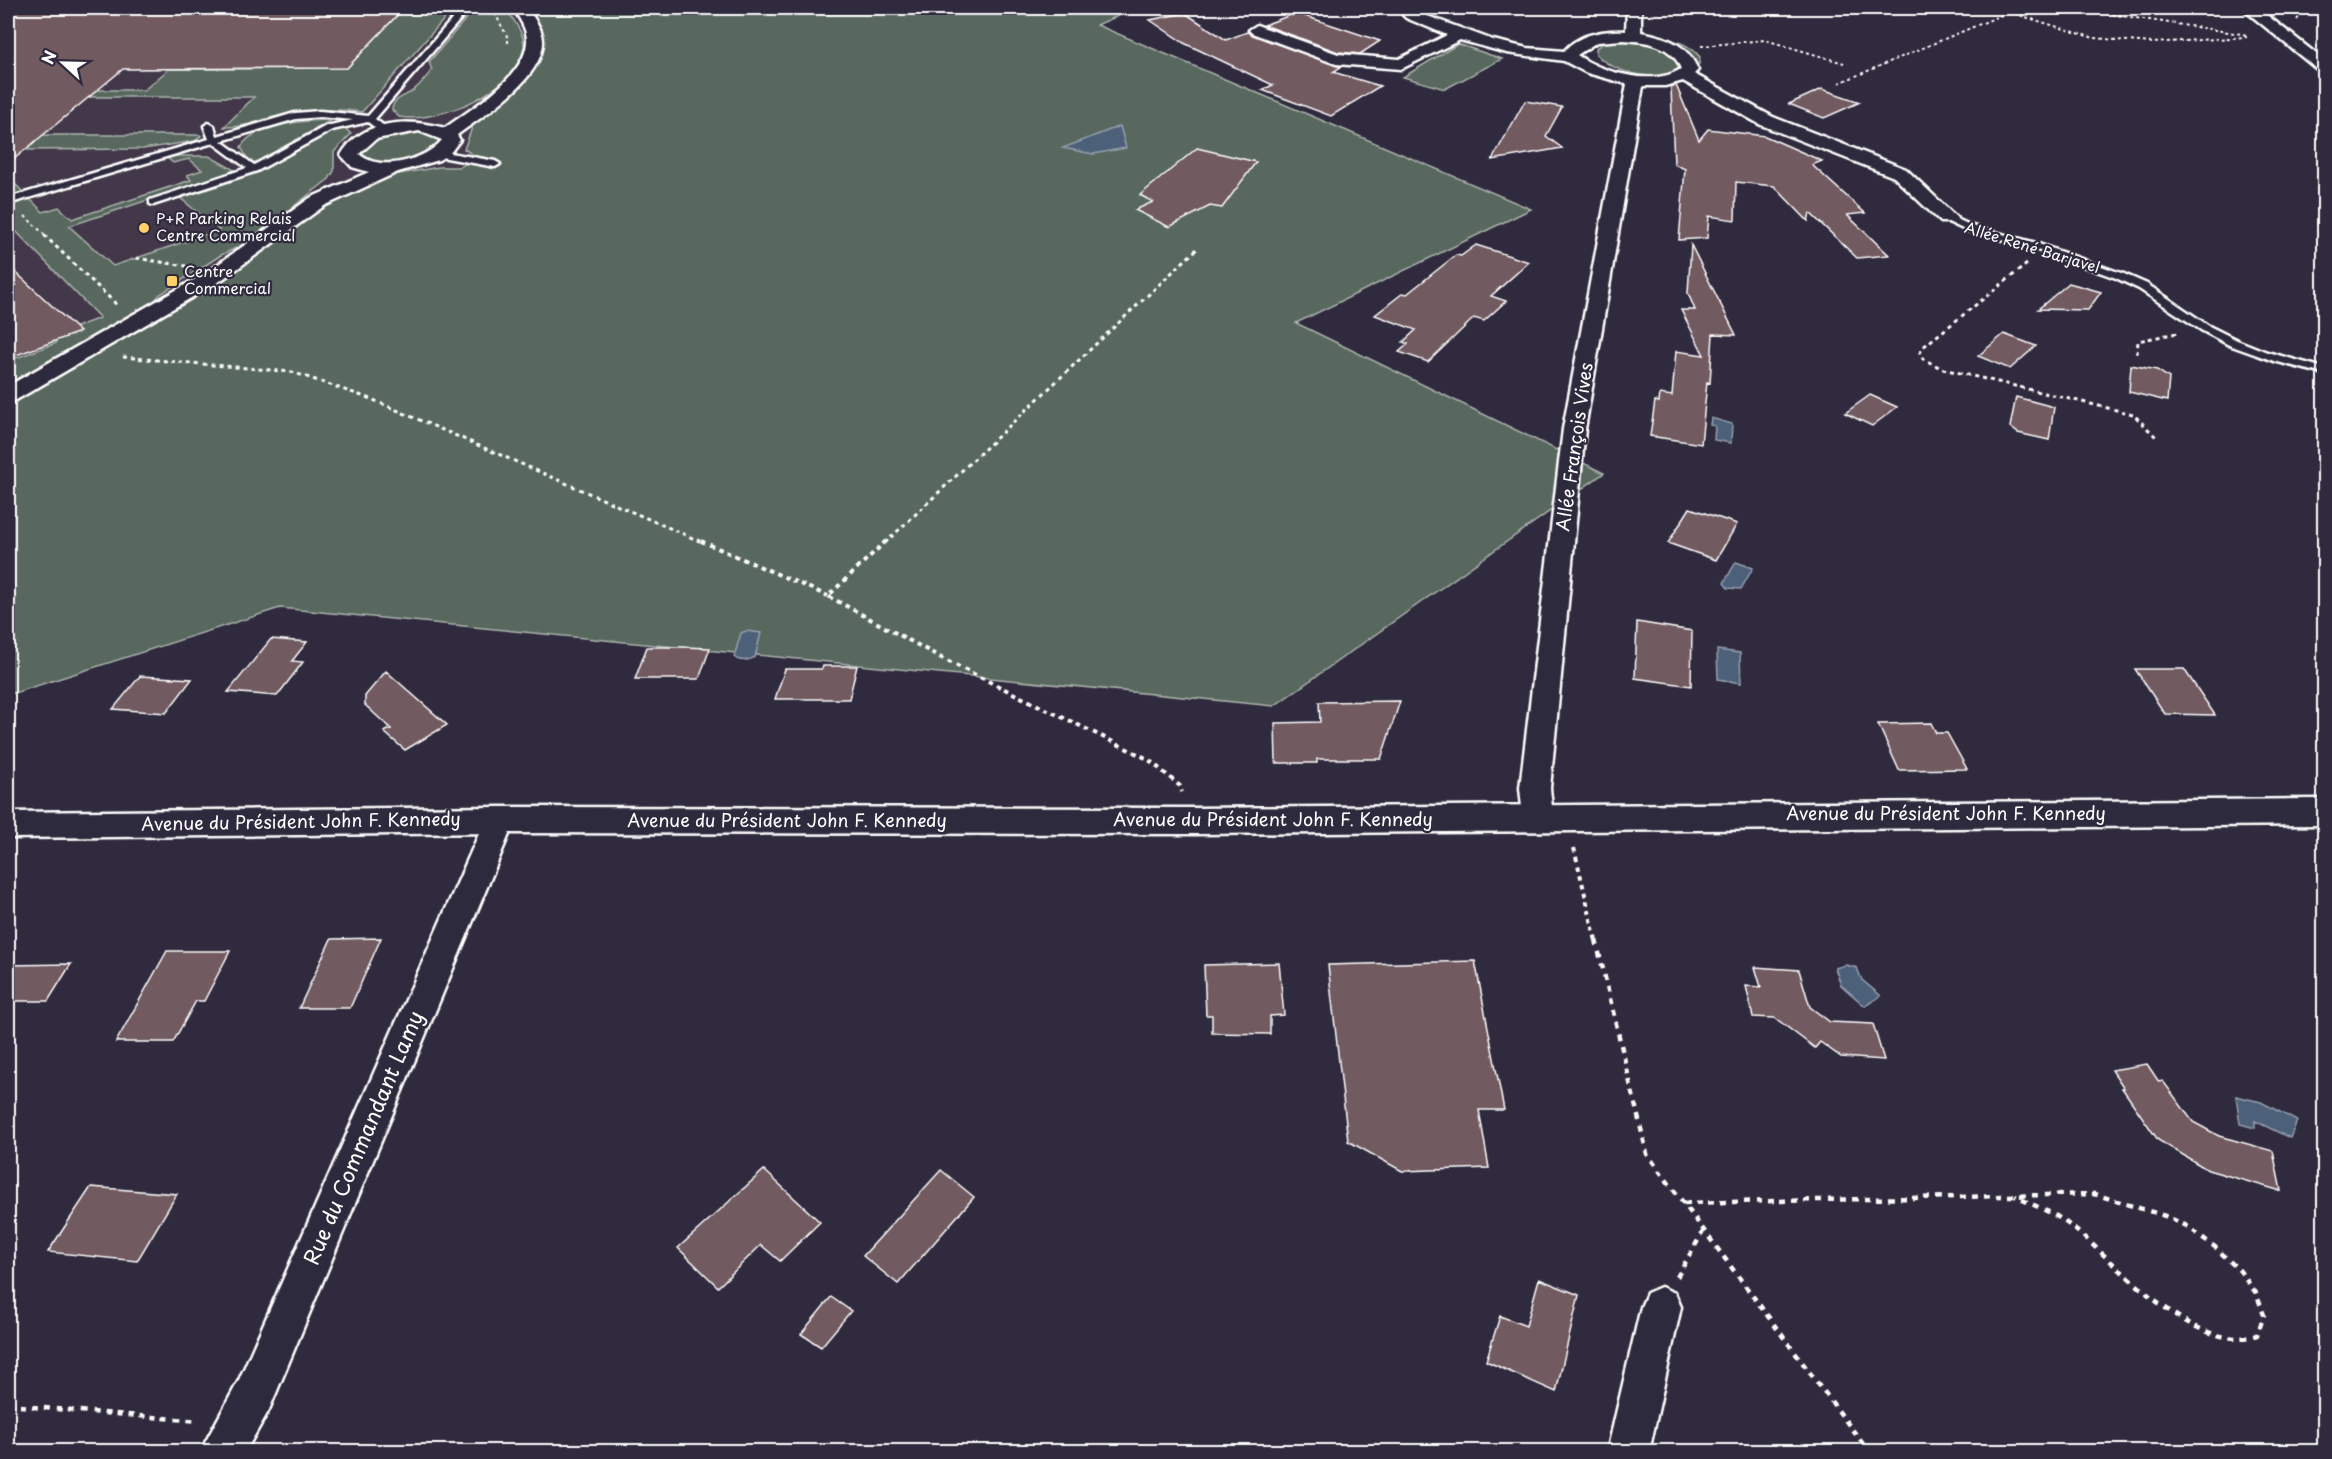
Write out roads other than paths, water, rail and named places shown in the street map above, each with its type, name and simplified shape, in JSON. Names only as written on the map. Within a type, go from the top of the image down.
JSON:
[{"type":"main road","name":"Avenue du Président John F. Kennedy","points":[[8,825],[500,820],[1195,821],[2325,812]]},
{"type":"street","points":[[448,134],[501,92],[520,75],[532,59],[535,42],[531,26],[520,8]]},
{"type":"street","points":[[1633,36],[1635,8]]},
{"type":"street","points":[[2249,8],[2325,67]]},
{"type":"street","points":[[1411,15],[1458,35],[1533,55],[1568,56],[1576,64],[1595,72],[1636,80],[1684,76],[1690,70],[1688,62],[1666,43],[1633,36],[1611,35],[1585,41],[1574,47],[1568,56]]},
{"type":"street","points":[[1257,30],[1336,59],[1401,64],[1458,35]]},
{"type":"street","name":"Allée René Barjavel","points":[[1684,76],[1767,122],[1900,173],[1948,218]]},
{"type":"street","name":"Allée François Vives","points":[[1552,817],[1535,788],[1574,429],[1636,80]]},
{"type":"street","points":[[431,127],[501,92]]},
{"type":"street","points":[[317,201],[393,168],[426,160],[439,154],[448,147],[451,140],[448,134],[431,127],[409,127],[385,131],[360,142],[353,148],[350,155],[354,161],[363,165],[393,168]]},
{"type":"street","points":[[8,395],[213,278],[317,201],[354,161]]},
{"type":"street","name":"Rue du Commandant Lamy","points":[[228,1438],[254,1395],[500,820]]},
{"type":"street","points":[[1628,1452],[1660,1307]]},
{"type":"lane","points":[[153,202],[254,169],[329,128],[370,119],[466,8]]},
{"type":"lane","points":[[8,201],[302,115],[370,119],[385,131]]},
{"type":"lane","points":[[209,126],[214,140],[254,169]]},
{"type":"lane","points":[[439,154],[495,164]]},
{"type":"lane","name":"Allée René Barjavel","points":[[1948,218],[1964,229],[2004,237],[2139,284],[2164,298],[2204,328],[2271,357],[2325,371]]},
{"type":"water","points":[[1120,126],[1126,148],[1093,154],[1063,148]]},
{"type":"water","points":[[1711,418],[1732,424],[1731,443],[1714,440],[1715,426],[1710,425]]},
{"type":"water","points":[[1736,562],[1753,568],[1741,589],[1728,588],[1724,583]]},
{"type":"water","points":[[746,631],[761,633],[755,657],[747,660],[736,659],[734,657],[741,633]]},
{"type":"water","points":[[1717,650],[1740,653],[1741,683],[1718,679]]},
{"type":"water","points":[[1846,965],[1857,968],[1862,980],[1881,996],[1865,1006],[1841,985],[1835,968]]},
{"type":"water","points":[[2236,1096],[2261,1102],[2297,1121],[2290,1138],[2255,1121],[2255,1128],[2240,1124]]},
{"type":"place","name":"P+R Parking Relais Centre Commercial","points":[[144,228]]},
{"type":"place","name":"Centre Commercial","points":[[172,281]]}]
